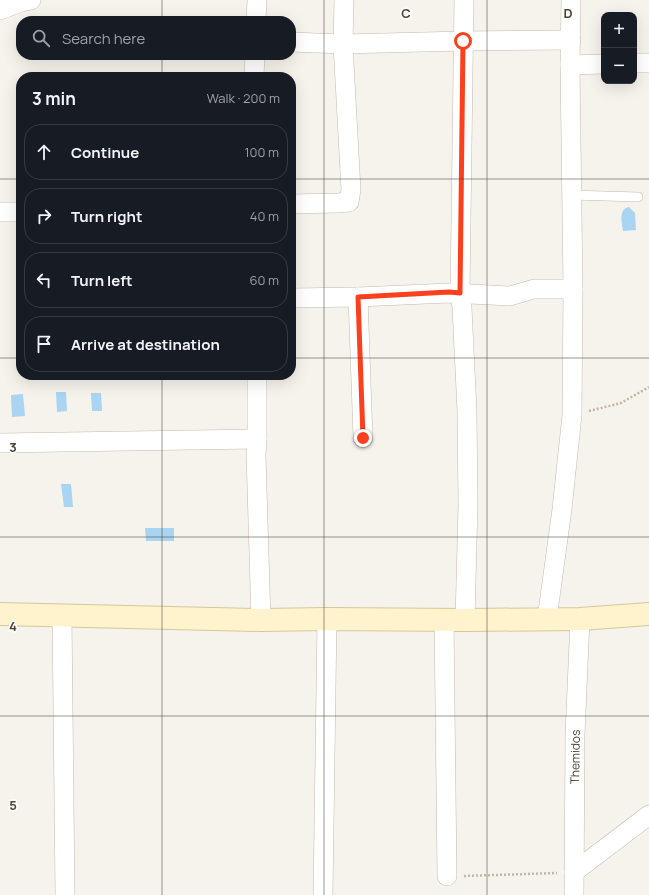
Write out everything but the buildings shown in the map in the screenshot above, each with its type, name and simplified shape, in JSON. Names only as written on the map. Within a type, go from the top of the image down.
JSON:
[{"type":"street","points":[[0,10],[31,0]]},
{"type":"street","points":[[256,16],[257,0]]},
{"type":"street","points":[[296,204],[349,202],[351,190],[343,44],[344,0]]},
{"type":"street","points":[[447,876],[455,619],[468,505],[467,411],[460,293],[464,0]]},
{"type":"street","points":[[546,619],[562,509],[572,414],[573,289],[570,65],[571,0]]},
{"type":"street","points":[[296,42],[343,44],[571,40]]},
{"type":"street","points":[[254,72],[255,60]]},
{"type":"street","points":[[637,63],[649,62]]},
{"type":"street","points":[[570,65],[601,64]]},
{"type":"street","points":[[0,212],[16,212]]},
{"type":"street","points":[[296,298],[358,297],[449,292],[510,296],[534,289],[573,289]]},
{"type":"street","points":[[358,297],[363,438]]},
{"type":"street","points":[[257,380],[256,456],[261,620]]},
{"type":"street","points":[[0,443],[257,439]]},
{"type":"street","points":[[0,614],[261,620],[580,619],[649,614]]},
{"type":"street","points":[[62,615],[65,895]]},
{"type":"street","points":[[323,895],[327,619]]},
{"type":"street","name":"Themidos","points":[[574,895],[575,735],[580,619]]},
{"type":"street","points":[[574,872],[649,815]]},
{"type":"lane","points":[[571,195],[638,197]]},
{"type":"path","points":[[572,414],[621,404],[649,387]]},
{"type":"path","points":[[447,876],[574,872]]},
{"type":"water","points":[[629,207],[635,213],[636,230],[623,231],[622,213],[623,210]]},
{"type":"water","points":[[56,392],[66,392],[67,411],[57,412]]},
{"type":"water","points":[[91,393],[101,393],[102,411],[92,411]]},
{"type":"water","points":[[23,394],[25,416],[12,417],[11,395]]},
{"type":"water","points":[[61,484],[71,484],[73,507],[64,507]]},
{"type":"water","points":[[145,528],[174,528],[174,541],[146,541]]},
{"type":"route","points":[[363,438],[358,297],[449,292],[460,293],[463,41]]}]
